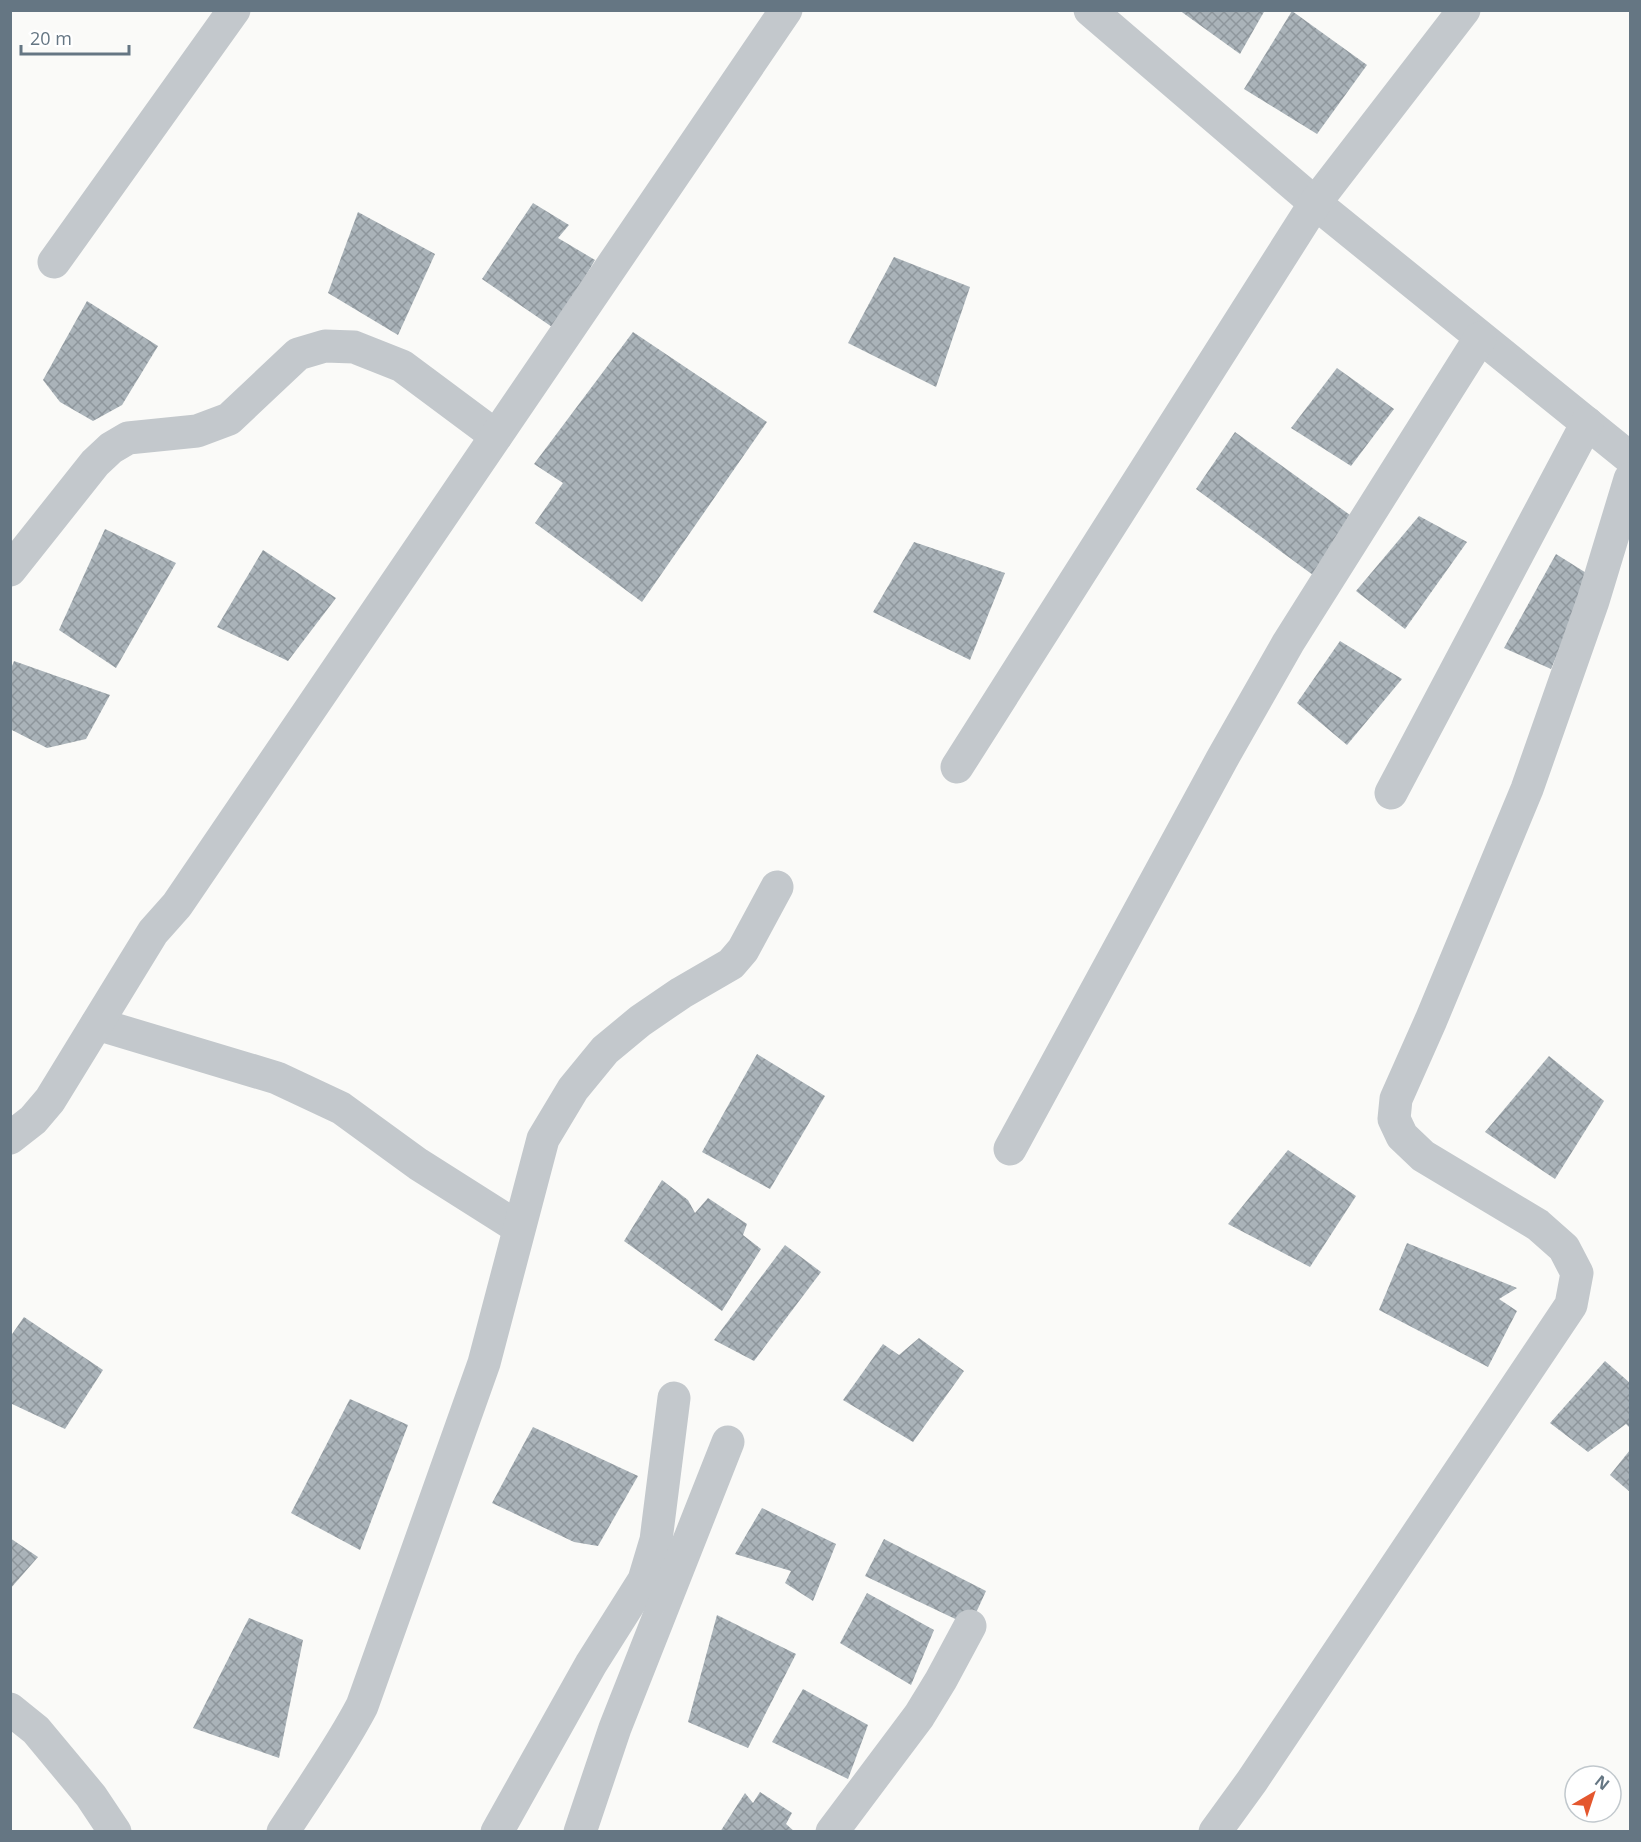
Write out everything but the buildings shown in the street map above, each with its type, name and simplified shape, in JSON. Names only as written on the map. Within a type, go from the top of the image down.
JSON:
[{"type":"street","points":[[54,262],[234,10]]},
{"type":"street","points":[[10,1138],[33,1120],[50,1100],[153,932],[177,904],[786,10]]},
{"type":"street","points":[[1090,10],[1315,203],[1630,458]]},
{"type":"street","points":[[957,767],[1315,203],[1464,10]]},
{"type":"street","points":[[1010,1149],[1222,759],[1288,643],[1480,338]]},
{"type":"street","points":[[10,570],[95,463],[111,448],[128,438],[197,431],[229,419],[298,354],[325,346],[354,347],[402,366],[496,436]]},
{"type":"street","points":[[1391,793],[1587,423]]},
{"type":"street","points":[[1215,1832],[1252,1781],[1571,1305],[1577,1273],[1564,1248],[1538,1225],[1423,1156],[1402,1137],[1394,1119],[1396,1098],[1527,789],[1593,601],[1630,479]]},
{"type":"street","points":[[283,1832],[325,1771],[362,1706],[484,1363],[543,1139],[573,1089],[605,1050],[640,1021],[681,993],[731,964],[743,950],[777,887]]},
{"type":"street","points":[[97,1024],[277,1078],[341,1108],[418,1164],[519,1228]]},
{"type":"street","points":[[497,1832],[591,1664],[644,1580],[656,1540],[674,1398]]},
{"type":"street","points":[[580,1832],[615,1728],[728,1442]]},
{"type":"street","points":[[832,1832],[920,1716],[970,1626]]},
{"type":"street","points":[[10,1709],[36,1730],[91,1796],[115,1832]]}]
